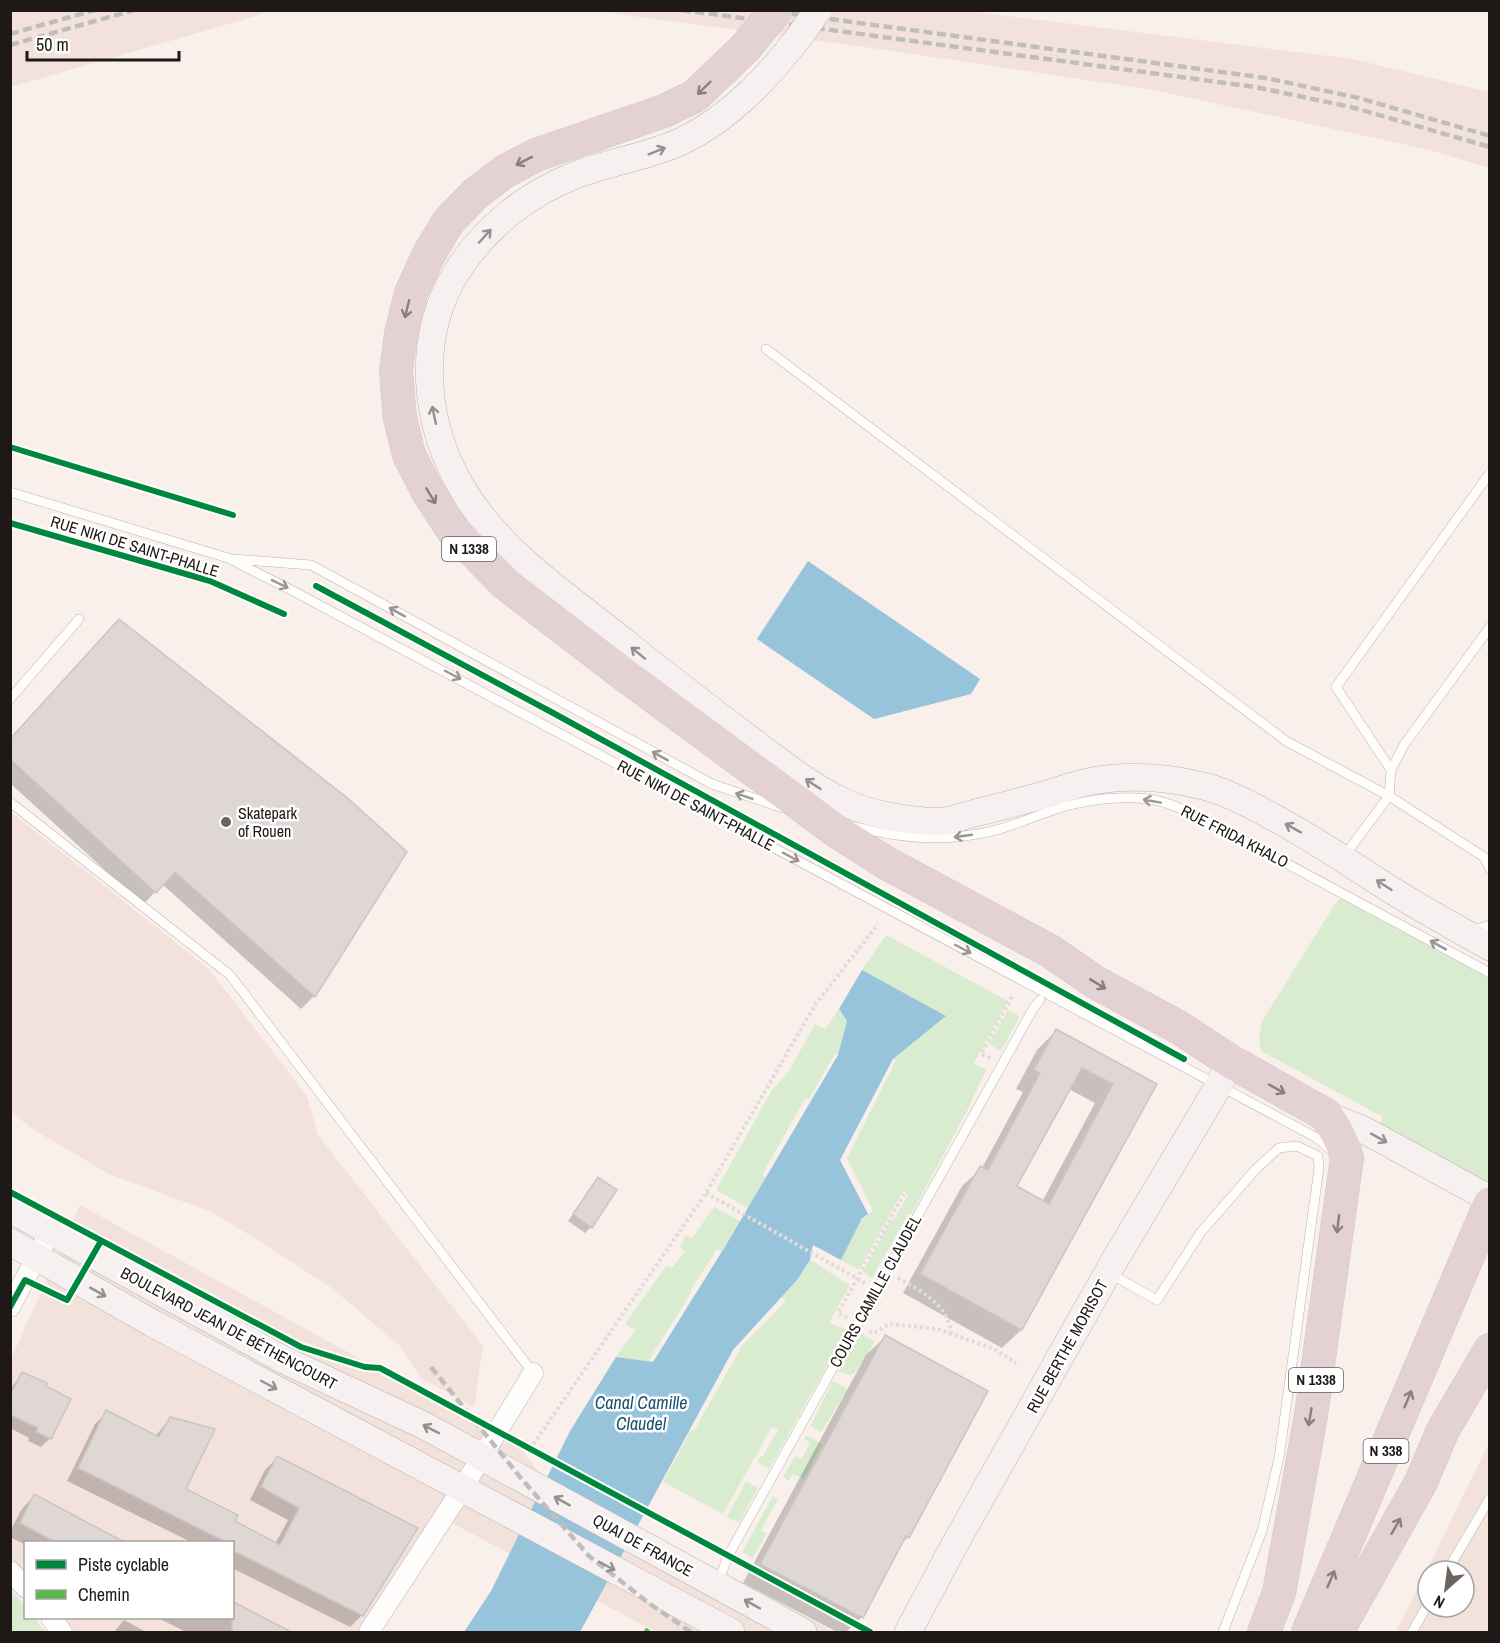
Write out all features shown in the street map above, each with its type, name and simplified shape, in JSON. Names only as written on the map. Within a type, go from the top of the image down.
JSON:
[{"type":"highway","name":"N 1338","points":[[776,10],[746,47],[695,96],[664,111],[537,155],[504,172],[475,195],[448,222],[411,293],[401,334],[396,371],[400,418],[410,455],[428,492],[452,529],[506,584],[818,818],[888,864],[1050,951],[1095,982],[1180,1028],[1224,1074],[1326,1115],[1337,1129],[1347,1158],[1332,1276],[1279,1593],[1264,1632]]},
{"type":"highway","name":"N 338","points":[[1308,1632],[1490,1204]]},
{"type":"highway","points":[[1337,1632],[1421,1482],[1443,1430],[1490,1350]]},
{"type":"main road","name":"N 1338","points":[[818,10],[786,53],[750,93],[719,120],[684,140],[649,155],[576,175],[538,193],[514,208],[490,231],[461,266],[442,302],[432,334],[428,369],[430,397],[438,434],[465,493],[480,515],[527,563],[684,690],[789,768],[833,796],[865,811],[891,817],[943,821],[1017,803],[1087,782],[1129,777],[1173,780],[1211,788],[1246,802],[1343,857]]},
{"type":"main road","points":[[1343,857],[1389,889],[1478,929],[1490,946]]},
{"type":"main road","name":"RUE BERTHE MORISOT","points":[[908,1632],[1108,1273],[1224,1074]]},
{"type":"main road","points":[[1326,1115],[1364,1130],[1490,1199]]},
{"type":"main road","name":"BOULEVARD JEAN DE BÉTHENCOURT","points":[[10,1209],[282,1359],[425,1426],[482,1456]]},
{"type":"main road","name":"BOULEVARD JEAN DE BÉTHENCOURT","points":[[10,1242],[152,1323],[462,1489]]},
{"type":"main road","name":"QUAI DE FRANCE","points":[[482,1456],[803,1632]]},
{"type":"main road","points":[[462,1489],[731,1632]]},
{"type":"street","points":[[10,1307],[50,1232]]},
{"type":"street","points":[[369,1632],[462,1489],[533,1373]]},
{"type":"street","points":[[10,1571],[24,1586]]},
{"type":"street","points":[[52,1619],[62,1632]]},
{"type":"lane","points":[[766,350],[1286,741],[1389,796],[1487,857],[1490,869]]},
{"type":"lane","points":[[1391,770],[1336,687],[1490,473]]},
{"type":"lane","name":"RUE NIKI DE SAINT-PHALLE","points":[[10,492],[228,558],[295,591],[550,727],[1224,1074],[1317,1138],[1330,1148],[1346,1166]]},
{"type":"lane","name":"RUE NIKI DE SAINT-PHALLE","points":[[228,558],[311,566],[712,784],[763,803],[818,818]]},
{"type":"lane","points":[[10,699],[79,619]]},
{"type":"lane","points":[[1343,857],[1389,796],[1391,770],[1404,746],[1490,627]]},
{"type":"lane","name":"RUE FRIDA KHALO","points":[[818,818],[903,837],[940,840],[986,833],[1071,804],[1110,799],[1149,799],[1176,806],[1204,819],[1490,973]]},
{"type":"lane","points":[[10,802],[230,975],[533,1373]]},
{"type":"lane","name":"COURS CAMILLE CLAUDEL","points":[[717,1585],[728,1556],[1040,1000]]},
{"type":"lane","points":[[1108,1273],[1157,1300],[1201,1232],[1279,1148],[1297,1146],[1318,1156],[1319,1168],[1279,1458],[1262,1531],[1223,1632]]},
{"type":"lane","points":[[1454,1559],[1490,1498]]},
{"type":"path","points":[[530,1449],[706,1193],[815,1005],[878,924]]},
{"type":"path","points":[[981,1054],[1012,997]]},
{"type":"path","points":[[706,1193],[877,1289]]},
{"type":"path","points":[[838,1313],[904,1194]]},
{"type":"path","points":[[913,1286],[945,1312],[950,1322],[951,1333]]},
{"type":"path","points":[[874,1333],[890,1324],[937,1329],[994,1349],[1016,1363]]},
{"type":"shaded area","points":[[11,10],[273,10],[273,11],[11,87]]},
{"type":"shaded area","points":[[595,11],[969,11],[1353,59],[1489,92],[1489,168],[1430,150],[1153,90],[879,49]]},
{"type":"shaded area","points":[[10,811],[209,969],[307,1096],[318,1135],[483,1346],[474,1407],[421,1378],[400,1346],[333,1289],[258,1240],[209,1211],[109,1174],[34,1130],[11,1112]]},
{"type":"shaded area","points":[[80,1205],[517,1443],[539,1473],[834,1632],[656,1632],[435,1514],[358,1632],[74,1632],[62,1619],[234,1619],[234,1541],[24,1541],[24,1575],[11,1558],[11,1359]]},
{"type":"shaded area","points":[[1489,1443],[1489,1632],[1396,1632],[1416,1591],[1416,1619],[1476,1619],[1476,1559],[1432,1559]]},
{"type":"green space","points":[[1340,898],[1489,978],[1489,1188],[1378,1127],[1383,1117],[1261,1051],[1259,1040],[1262,1021]]},
{"type":"green space","points":[[886,935],[1008,1001],[974,1063],[986,1070],[966,1113],[912,1213],[907,1216],[872,1278],[863,1272],[891,1220],[893,1221],[908,1195],[903,1191],[859,1270],[841,1260],[862,1218],[873,1211],[847,1158],[896,1060],[893,1059],[946,1016],[862,970]]},
{"type":"green space","points":[[839,1009],[847,1021],[838,1055],[835,1054],[809,1099],[805,1099],[762,1175],[766,1178],[748,1208],[716,1190],[772,1090],[789,1071],[815,1024],[825,1029]]},
{"type":"green space","points":[[1008,1010],[1020,1017],[1001,1051],[989,1044]]},
{"type":"green space","points":[[714,1207],[740,1221],[722,1252],[717,1249],[691,1290],[649,1360],[653,1362],[616,1357],[635,1330],[625,1324],[666,1266],[673,1267],[685,1251],[680,1246],[686,1235],[692,1238]]},
{"type":"green space","points":[[810,1260],[850,1285],[829,1323],[847,1330],[769,1469],[757,1462],[778,1430],[772,1427],[723,1514],[663,1482],[691,1430],[694,1431],[742,1346],[786,1301],[782,1297]]},
{"type":"green space","points":[[859,1333],[875,1342],[854,1374],[838,1372]]},
{"type":"green space","points":[[833,1381],[848,1389],[821,1432],[810,1426]]},
{"type":"green space","points":[[806,1435],[822,1444],[804,1479],[793,1474],[789,1481],[783,1477],[795,1456],[802,1459],[810,1442],[804,1439]]},
{"type":"green space","points":[[746,1481],[758,1488],[739,1523],[727,1517]]},
{"type":"green space","points":[[773,1496],[778,1499],[761,1530],[767,1533],[753,1558],[742,1552]]},
{"type":"green space","points":[[10,1588],[24,1606],[24,1619],[35,1619],[46,1632],[11,1632]]},
{"type":"water","points":[[808,561],[980,679],[971,694],[874,719],[757,639]]},
{"type":"water","name":"Canal Camille Claudel","points":[[862,970],[946,1016],[893,1059],[840,1160],[868,1214],[862,1218],[841,1260],[813,1245],[810,1260],[797,1280],[733,1350],[580,1632],[464,1632],[491,1591],[570,1431],[616,1357],[653,1362],[726,1245],[838,1055],[847,1021],[839,1009]]},
{"type":"building","name":"Skatepark of Rouen","points":[[119,619],[350,800],[407,852],[315,997],[175,872],[156,893],[10,759],[10,739]]},
{"type":"building","points":[[1056,1029],[1157,1084],[1022,1330],[920,1274],[980,1166],[988,1170],[1040,1073],[1034,1070]],"holes":[[[1082,1068],[1113,1084],[1049,1204],[1017,1186]]]},
{"type":"building","points":[[598,1177],[617,1190],[592,1228],[573,1214]]},
{"type":"building","points":[[885,1335],[988,1391],[909,1538],[906,1536],[863,1618],[760,1564]]},
{"type":"building","points":[[22,1372],[47,1383],[46,1386],[71,1399],[51,1439],[36,1432],[38,1428],[10,1415],[10,1395]]},
{"type":"building","points":[[106,1410],[159,1437],[170,1417],[215,1429],[186,1489],[238,1515],[235,1521],[280,1545],[299,1508],[261,1487],[277,1456],[418,1528],[363,1616],[234,1551],[234,1541],[224,1541],[78,1468]]},
{"type":"building","points":[[34,1494],[122,1541],[53,1541],[20,1523]]},
{"type":"building","points":[[234,1602],[291,1632],[232,1632]]},
{"type":"railway","points":[[10,34],[95,10]]},
{"type":"railway","points":[[10,45],[134,10]]},
{"type":"railway","points":[[682,10],[1255,87],[1351,107],[1490,147]]},
{"type":"railway","points":[[763,10],[1266,78],[1359,98],[1490,136]]},
{"type":"railway","points":[[431,1367],[520,1477],[589,1556],[650,1604],[691,1632]]},
{"type":"cycle path","points":[[10,447],[233,515]]},
{"type":"cycle path","points":[[10,523],[210,581],[284,614]]},
{"type":"cycle path","points":[[316,586],[555,714],[1184,1059]]},
{"type":"cycle path","points":[[10,1192],[301,1347],[365,1367],[380,1368],[870,1632]]},
{"type":"cycle path","points":[[10,1307],[25,1280],[67,1300],[101,1241]]},
{"type":"place","name":"Skatepark of Rouen","points":[[226,822]]}]
